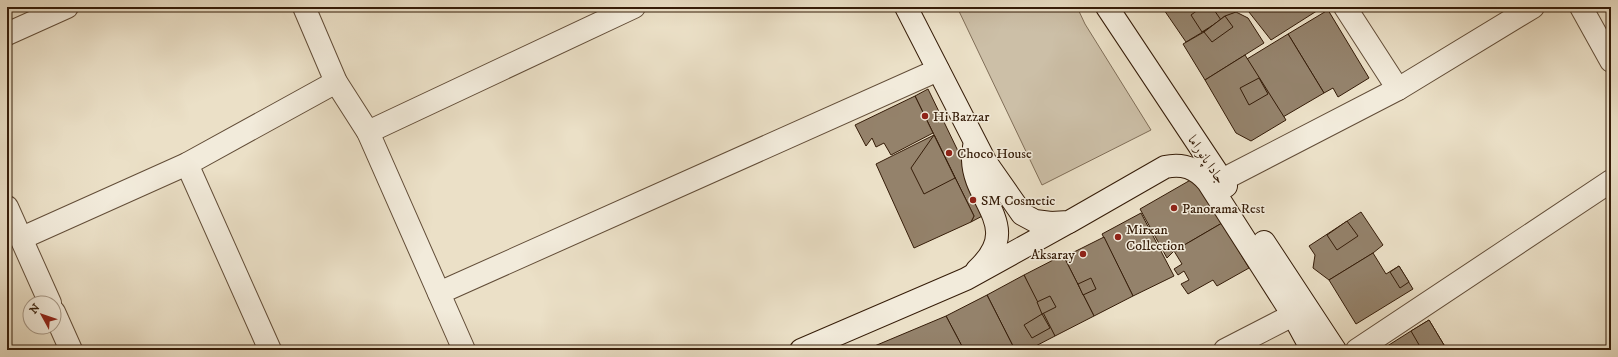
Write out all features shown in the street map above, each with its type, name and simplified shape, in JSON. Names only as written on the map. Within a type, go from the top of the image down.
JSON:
[{"type":"street","points":[[7,34],[67,7]]},
{"type":"street","points":[[304,7],[336,82],[368,132],[464,350]]},
{"type":"street","points":[[368,132],[634,7]]},
{"type":"street","points":[[906,7],[985,161],[1022,214],[1035,222],[1069,222]]},
{"type":"street","name":"جادا پانوراما","points":[[1107,7],[1335,350]]},
{"type":"street","points":[[1345,7],[1398,89]]},
{"type":"street","points":[[1222,180],[1398,89],[1533,7]]},
{"type":"street","points":[[1581,7],[1611,60]]},
{"type":"street","points":[[439,293],[938,70]]},
{"type":"street","points":[[22,238],[187,164],[336,82]]},
{"type":"street","points":[[966,279],[987,259],[993,248],[997,235],[996,222],[992,210],[974,170],[973,159],[975,142]]},
{"type":"street","points":[[187,164],[270,350]]},
{"type":"street","points":[[803,350],[966,279],[1165,167],[1179,165],[1193,169],[1201,174],[1208,182],[1293,315],[1312,350]]},
{"type":"street","points":[[1357,350],[1611,181]]},
{"type":"street","points":[[7,207],[47,295]]},
{"type":"street","points":[[1225,350],[1293,315]]},
{"type":"street","points":[[62,330],[71,350]]},
{"type":"shaded area","points":[[957,7],[1077,7],[1085,24],[1151,130],[1042,185]]},
{"type":"building","points":[[1162,7],[1239,7],[1236,12],[1186,42]]},
{"type":"building","points":[[1202,7],[1212,7],[1221,20],[1202,32],[1191,15]]},
{"type":"building","points":[[1245,7],[1323,7],[1271,40]]},
{"type":"building","points":[[1328,10],[1369,78],[1338,97],[1333,88],[1324,93],[1288,34]]},
{"type":"building","points":[[1236,12],[1248,18],[1264,43],[1205,80],[1183,44],[1204,32],[1225,16]]},
{"type":"building","points":[[1225,16],[1233,27],[1212,42],[1204,32]]},
{"type":"building","points":[[1288,34],[1324,93],[1283,117],[1247,59]]},
{"type":"building","points":[[1245,55],[1286,120],[1251,141],[1236,133],[1205,80]]},
{"type":"building","points":[[1259,78],[1268,94],[1249,105],[1240,88]]},
{"type":"building","points":[[928,89],[988,213],[971,222],[974,216],[915,96]]},
{"type":"building","points":[[915,96],[933,133],[891,155],[884,143],[876,147],[872,138],[866,146],[855,125]]},
{"type":"building","points":[[934,135],[974,216],[971,222],[914,248],[876,164]]},
{"type":"building","points":[[934,135],[955,178],[924,194],[911,168]]},
{"type":"building","points":[[1194,178],[1222,223],[1174,251],[1167,258],[1140,209]]},
{"type":"building","points":[[1361,212],[1383,245],[1373,253],[1329,280],[1313,268],[1315,255],[1309,246]]},
{"type":"building","points":[[1141,213],[1174,276],[1133,296],[1102,234]]},
{"type":"building","points":[[1347,221],[1358,236],[1337,250],[1327,235]]},
{"type":"building","points":[[1222,223],[1249,268],[1217,286],[1213,280],[1188,294],[1181,284],[1189,280],[1184,271],[1178,275],[1174,269],[1182,264],[1174,251]]},
{"type":"building","points":[[1104,237],[1133,296],[1094,316],[1064,257]]},
{"type":"building","points":[[1373,253],[1386,274],[1399,266],[1413,289],[1356,324],[1329,280]]},
{"type":"building","points":[[1063,255],[1094,316],[1055,336],[1042,314],[1024,275]]},
{"type":"building","points":[[1399,266],[1409,282],[1400,288],[1390,272]]},
{"type":"building","points":[[1024,275],[1055,336],[1028,350],[1015,350],[987,295]]},
{"type":"building","points":[[1091,278],[1096,289],[1083,295],[1078,284]]},
{"type":"building","points":[[987,295],[1015,350],[964,350],[946,316]]},
{"type":"building","points":[[1050,296],[1056,307],[1042,314],[1037,302]]},
{"type":"building","points":[[1042,314],[1050,328],[1032,338],[1024,325]]},
{"type":"building","points":[[946,316],[964,350],[865,350]]},
{"type":"building","points":[[1429,320],[1447,350],[1381,350],[1411,331]]},
{"type":"building","points":[[1429,320],[1447,350],[1422,350],[1411,331]]},
{"type":"place","name":"Hi Bazzar","points":[[925,116]]},
{"type":"place","name":"Choco House","points":[[949,153]]},
{"type":"place","name":"SM Cosmetic","points":[[973,200]]},
{"type":"place","name":"Panorama Rest","points":[[1174,208]]},
{"type":"place","name":"Mirxan Collection","points":[[1118,237]]},
{"type":"place","name":"Aksaray","points":[[1083,254]]}]
